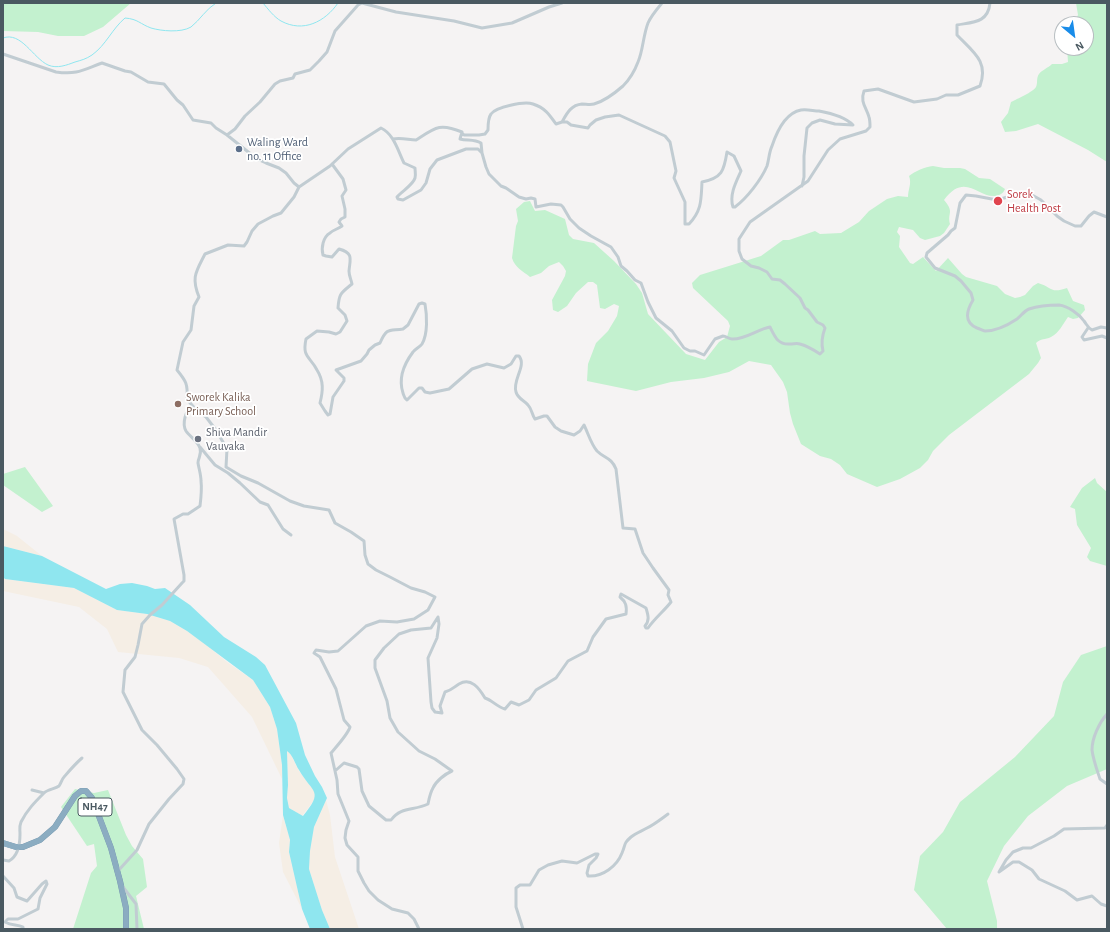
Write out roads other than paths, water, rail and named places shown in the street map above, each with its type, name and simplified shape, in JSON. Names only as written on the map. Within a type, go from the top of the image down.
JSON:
[{"type":"highway","name":"NH47","points":[[19,847],[40,840],[50,832],[62,818],[75,796],[84,790],[92,798],[111,848],[126,908],[126,929]]},
{"type":"highway","points":[[3,843],[19,847]]},
{"type":"street","points":[[227,135],[235,129],[275,84],[280,81],[293,78],[295,74],[310,70],[319,62],[327,52],[335,31],[358,4],[396,12],[454,21],[482,28],[512,24],[548,7],[562,3]]},
{"type":"street","points":[[562,122],[572,107],[594,104],[608,98],[623,86],[638,62],[648,22],[662,3]]},
{"type":"street","points":[[462,133],[460,139],[465,141],[478,141],[481,143],[482,153],[489,174],[501,186],[519,197],[535,199],[536,207],[551,204],[561,205],[570,219],[579,228],[590,236],[611,247],[621,266],[641,284],[656,318],[672,331],[684,348],[704,355],[715,339],[722,336],[732,339],[742,338],[770,327],[776,339],[780,343],[802,344],[820,354],[823,351],[822,344],[825,328],[823,325],[817,322],[805,308],[800,298],[780,280],[772,278],[767,272],[751,266],[742,259],[739,251],[739,239],[750,222],[808,181],[828,150],[840,139],[866,131],[870,127],[869,118],[862,97],[864,91],[878,89],[914,102],[937,99],[946,95],[958,95],[980,86],[983,79],[982,64],[973,51],[957,35],[957,25],[976,22],[982,19],[987,14],[990,3]]},
{"type":"street","points":[[3,54],[63,73],[77,73],[102,63],[131,72],[148,82],[164,84],[183,105],[193,120],[207,121],[211,123],[257,159],[279,168],[286,173],[294,183],[299,186]]},
{"type":"street","points":[[393,139],[409,138],[416,140],[438,127],[450,127],[462,132],[464,135],[469,136],[485,134],[488,130],[488,119],[492,113],[503,108],[523,103],[533,104],[546,111],[556,124],[567,122],[571,125],[588,128],[596,120],[619,115],[665,136],[670,142],[676,171],[674,178],[685,202],[685,224],[689,224],[696,216],[700,205],[702,182],[713,180],[720,174],[727,152],[734,156],[741,171],[731,197],[733,207],[735,207],[755,185],[767,167],[771,147],[777,132],[789,115],[802,109],[830,114],[850,122],[853,125],[835,124],[820,120],[812,123],[807,128],[802,186]]},
{"type":"street","points":[[419,929],[414,919],[408,913],[392,909],[378,900],[369,891],[358,871],[358,857],[347,844],[345,838],[349,821],[338,794],[331,753],[349,731],[350,727],[344,720],[336,689],[320,657],[314,653],[316,650],[338,652],[366,626],[373,623],[380,621],[397,622],[414,619],[428,610],[435,597],[411,588],[376,570],[368,564],[365,555],[364,541],[335,523],[329,510],[304,506],[290,501],[226,467],[226,449],[216,430],[206,418],[195,409],[187,398],[188,386],[177,370],[183,342],[191,330],[194,306],[199,297],[195,286],[195,274],[205,254],[228,245],[244,246],[248,242],[252,231],[258,224],[281,213],[294,197],[299,186],[332,164],[348,149],[381,128],[386,130],[393,139],[404,163],[415,168],[415,178],[408,187],[400,193],[398,200],[403,200],[421,190],[426,183],[430,169],[437,160],[466,149],[478,149],[482,153]]},
{"type":"street","points":[[332,164],[343,179],[346,190],[342,196],[345,217],[339,222],[342,226],[329,233],[325,238],[322,251],[323,255],[332,257],[339,249],[344,250],[349,254],[351,261],[350,276],[352,284],[339,297],[338,308],[345,315],[347,321],[340,332],[336,334],[317,331],[306,339],[304,346],[305,354],[317,369],[323,390],[320,403],[328,415],[330,414],[333,397],[344,381],[344,378],[336,370],[361,361],[369,350],[380,343],[386,331],[403,329],[408,325],[419,304],[425,304],[427,323],[422,344],[414,351],[406,363],[401,377],[402,390],[405,398],[407,400],[419,388],[422,388],[426,392],[430,393],[449,389],[472,369],[487,364],[504,368],[511,364],[516,356],[519,356],[521,361],[519,373],[515,383],[516,391],[518,397],[528,405],[535,419],[548,416],[555,427],[574,436],[584,425],[597,451],[612,462],[616,468],[623,528],[635,529],[643,553],[669,590],[668,595],[671,602],[648,628],[646,628],[645,626],[648,622],[646,608],[621,594],[620,597],[625,602],[627,609],[626,614],[606,619],[593,637],[587,651],[568,661],[556,678],[536,690],[529,700],[519,705],[511,702],[505,709],[500,708],[484,698],[472,682],[467,681],[458,684],[452,690],[445,692],[440,706],[442,713],[435,712],[432,708],[431,702],[428,658],[437,638],[439,624],[438,617],[431,628],[411,630],[399,634],[384,648],[375,660],[375,668],[387,701],[390,718],[398,732],[414,746],[452,771],[432,789],[428,804],[395,814],[391,820],[386,820],[369,806],[362,791],[359,769],[357,767],[344,764],[335,771]]},
{"type":"street","points":[[1107,217],[1094,212],[1081,226],[1076,226],[1064,221],[1057,216],[1042,200],[1032,195],[1010,196],[998,200],[966,195],[960,203],[955,228],[927,253],[926,256],[935,268],[956,276],[961,280],[971,293],[973,300],[969,307],[967,318],[972,326],[984,331],[1007,325],[1017,319],[1026,310],[1045,305],[1067,307],[1079,315],[1088,328],[1092,330],[1101,327],[1107,328]]},
{"type":"street","points":[[1088,328],[1082,337],[1084,340],[1102,336],[1107,338]]},
{"type":"street","points":[[193,406],[188,408],[185,416],[184,425],[186,431],[194,438],[215,464],[240,483],[260,502],[268,505],[283,529],[291,535]]},
{"type":"street","points":[[118,872],[137,850],[149,824],[183,784],[184,779],[157,745],[142,730],[122,692],[124,670],[135,657],[142,624],[174,593],[184,581],[174,519],[182,514],[188,514],[200,506],[201,482],[198,460],[201,454],[200,447]]},
{"type":"street","points":[[1107,714],[1102,720],[1093,742],[1092,751],[1100,779],[1107,784]]},
{"type":"street","points":[[3,860],[9,861],[14,859],[19,847],[19,828],[27,810],[46,791],[58,786],[70,769],[82,758]]},
{"type":"street","points":[[32,790],[44,793]]},
{"type":"street","points":[[524,929],[516,907],[516,888],[520,885],[530,886],[539,870],[548,865],[562,861],[576,864],[596,854],[598,854],[596,858],[589,865],[587,873],[588,876],[594,876],[607,871],[617,863],[623,852],[625,843],[633,835],[658,822],[668,814]]},
{"type":"street","points":[[1107,825],[1105,828],[1064,829],[1031,848],[1023,848],[1013,852],[998,872],[1013,862],[1019,862],[1032,870],[1039,879],[1065,891],[1077,900],[1092,896],[1101,904],[1107,906]]},
{"type":"street","points":[[3,876],[14,888],[17,897],[27,901],[46,881],[47,884],[40,898],[38,909],[18,918],[8,919],[5,922],[10,925],[20,925],[23,929]]},
{"type":"street","points":[[121,885],[136,904],[137,929]]},
{"type":"water","points":[[3,546],[42,556],[106,589],[120,584],[132,583],[155,589],[165,588],[190,605],[224,637],[256,657],[265,665],[296,723],[305,755],[327,798],[314,827],[309,869],[322,910],[330,929],[310,929],[302,909],[289,852],[290,840],[283,815],[282,765],[277,729],[270,707],[253,680],[187,631],[170,621],[147,614],[117,610],[74,588],[5,579],[3,577]],"holes":[[[287,751],[312,788],[315,796],[303,816],[289,808],[287,798]]]},
{"type":"waterway","points":[[3,38],[16,38],[27,46],[42,62],[55,67],[62,66],[92,55],[101,47],[125,18],[133,19],[155,29],[165,31],[182,30],[191,27],[209,8],[216,3]]},
{"type":"waterway","points":[[263,3],[278,19],[297,26],[313,24],[327,16],[338,3]]},
{"type":"place","name":"Waling Ward no. 11 Office","points":[[239,149]]},
{"type":"place","name":"Sorek Health Post","points":[[998,201]]},
{"type":"place","name":"Sworek Kalika Primary School","points":[[178,404]]},
{"type":"place","name":"Shiva Mandir Vauvaka","points":[[198,439]]}]
